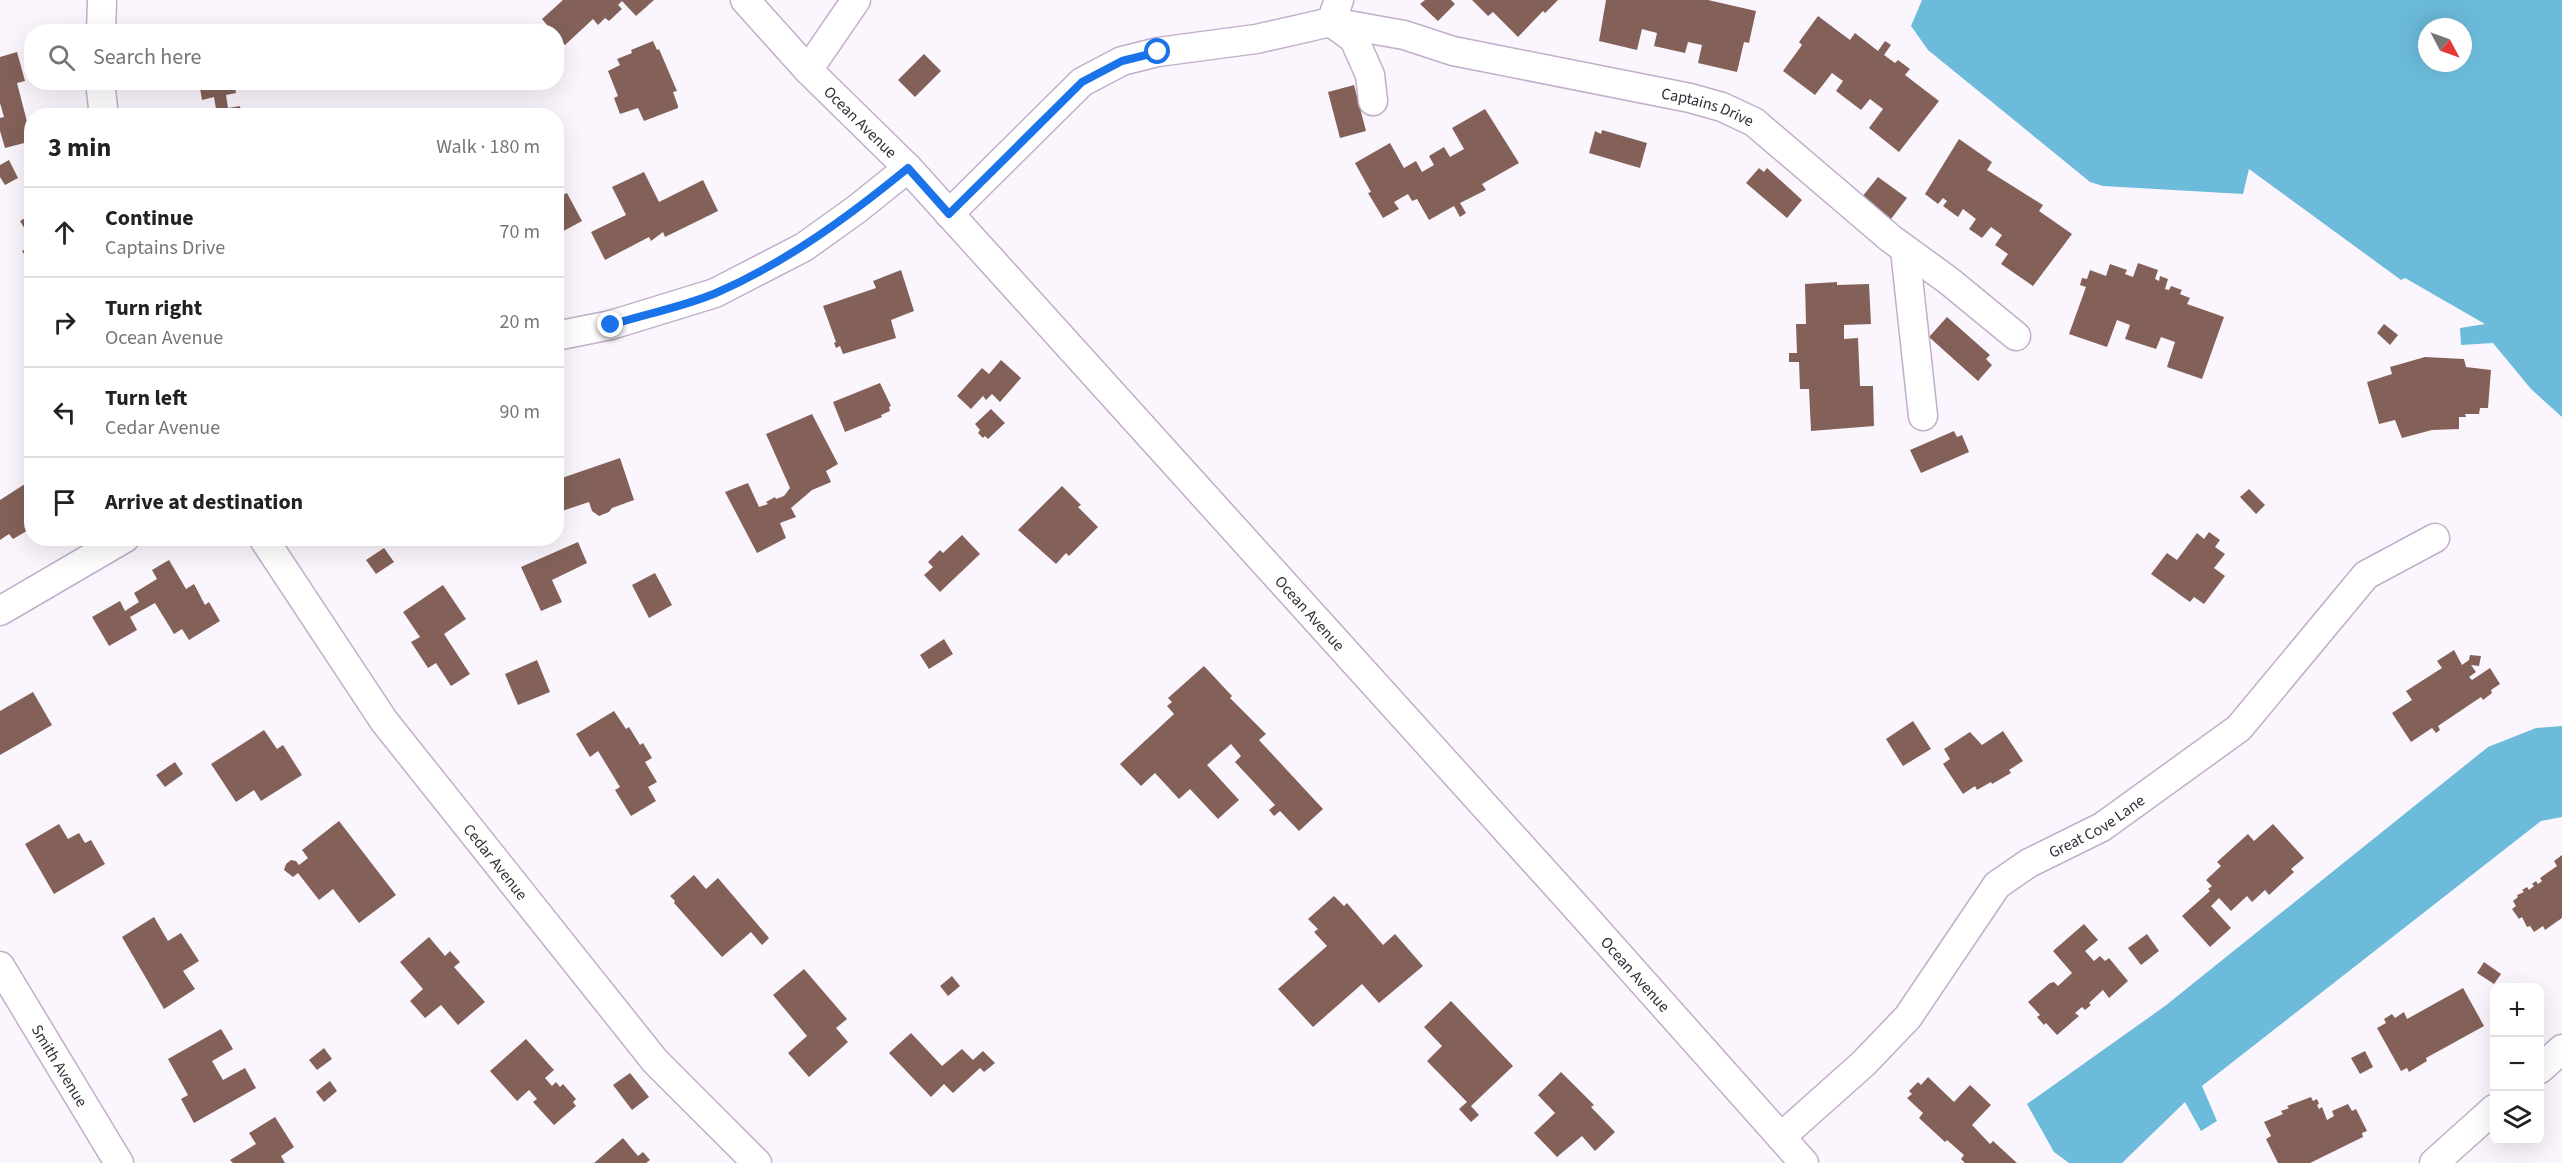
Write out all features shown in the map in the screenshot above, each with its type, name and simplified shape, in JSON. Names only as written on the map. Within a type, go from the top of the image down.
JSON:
[{"type":"street","points":[[101,24],[102,0]]},
{"type":"street","name":"Ocean Avenue","points":[[745,0],[808,70],[908,168],[1804,1163]]},
{"type":"street","points":[[808,70],[856,0]]},
{"type":"street","points":[[1335,11],[1354,39],[1370,75],[1372,101]]},
{"type":"street","name":"Captains Drive","points":[[949,214],[1082,82],[1122,61],[1158,52],[1256,39],[1335,11],[1453,51],[1680,96],[1722,107],[1754,122],[1827,187],[2016,336]]},
{"type":"street","points":[[101,90],[103,108]]},
{"type":"street","points":[[564,334],[611,325],[715,293],[804,247],[908,168]]},
{"type":"street","points":[[1905,249],[1923,416]]},
{"type":"street","name":"Great Cove Lane","points":[[1781,1137],[1864,1063],[1908,1017],[1998,885],[2029,863],[2102,827],[2239,728],[2366,575],[2435,538]]},
{"type":"street","points":[[0,611],[111,546]]},
{"type":"street","name":"Cedar Avenue","points":[[268,546],[391,730],[655,1061],[757,1163]]},
{"type":"street","name":"Smith Avenue","points":[[0,966],[119,1163]]},
{"type":"street","points":[[2544,1065],[2562,1049]]},
{"type":"street","points":[[2434,1163],[2490,1113]]},
{"type":"water","points":[[1922,0],[2562,0],[2562,417],[2531,389],[2493,343],[2461,345],[2460,328],[2485,324],[2405,278],[2401,280],[2249,169],[2243,194],[2103,186],[2090,182],[1928,50],[1911,26]]},
{"type":"water","points":[[2562,726],[2562,817],[2541,821],[2202,1086],[2217,1121],[2201,1131],[2185,1102],[2122,1163],[2069,1163],[2054,1152],[2027,1104],[2165,1006],[2488,747],[2536,728]]},
{"type":"building","points":[[563,0],[654,0],[636,16],[622,1],[618,5],[622,9],[609,21],[605,18],[598,25],[593,19],[565,45],[564,24],[546,24],[542,19]]},
{"type":"building","points":[[1425,0],[1451,0],[1455,4],[1438,21],[1420,4]]},
{"type":"building","points":[[1472,0],[1558,0],[1545,13],[1543,11],[1518,37],[1493,12],[1488,16]]},
{"type":"building","points":[[1606,0],[1708,0],[1756,11],[1749,43],[1744,42],[1737,72],[1698,63],[1702,45],[1688,42],[1685,53],[1654,46],[1657,33],[1642,29],[1637,50],[1599,41]]},
{"type":"building","points":[[1818,16],[1850,40],[1855,33],[1878,51],[1885,41],[1891,45],[1884,55],[1895,63],[1898,60],[1910,69],[1905,75],[1939,101],[1899,152],[1869,128],[1883,109],[1870,99],[1861,110],[1836,91],[1843,81],[1832,73],[1815,95],[1783,71],[1802,45],[1799,42]]},
{"type":"building","points":[[653,41],[657,50],[659,49],[677,91],[673,92],[678,108],[644,121],[638,108],[620,114],[614,98],[618,96],[608,71],[620,65],[617,59]]},
{"type":"building","points":[[17,52],[24,77],[24,81],[17,83],[24,110],[24,143],[5,148],[0,131],[0,118],[4,117],[0,103],[0,57]]},
{"type":"building","points":[[924,54],[941,71],[915,97],[898,80]]},
{"type":"building","points":[[1354,85],[1366,131],[1340,138],[1328,92]]},
{"type":"building","points":[[200,90],[235,90],[236,93],[226,95],[228,108],[216,108],[214,97],[202,100]]},
{"type":"building","points":[[1485,109],[1519,163],[1482,184],[1486,190],[1460,203],[1466,213],[1460,217],[1454,206],[1429,220],[1417,199],[1412,201],[1408,194],[1394,202],[1399,209],[1383,218],[1368,193],[1371,192],[1355,163],[1390,143],[1404,168],[1416,161],[1422,172],[1434,165],[1429,156],[1444,147],[1450,157],[1464,149],[1452,128]]},
{"type":"building","points":[[1602,130],[1647,143],[1640,168],[1589,153],[1595,131],[1601,134]]},
{"type":"building","points":[[1959,139],[1992,162],[1987,170],[2043,205],[2039,211],[2072,234],[2033,286],[2001,264],[2008,254],[1995,245],[2002,235],[1991,227],[1982,238],[1969,229],[1976,219],[1963,209],[1958,217],[1943,206],[1947,201],[1943,198],[1938,204],[1925,194]]},
{"type":"building","points":[[9,160],[18,178],[5,185],[0,177],[0,165]]},
{"type":"building","points":[[1759,168],[1764,172],[1767,168],[1802,200],[1787,218],[1746,183]]},
{"type":"building","points":[[644,172],[659,202],[703,180],[718,211],[665,237],[663,232],[651,241],[649,237],[605,260],[591,232],[626,215],[612,187]]},
{"type":"building","points":[[1878,177],[1907,198],[1891,219],[1862,197]]},
{"type":"building","points":[[567,193],[582,221],[564,231],[564,194]]},
{"type":"building","points":[[2138,263],[2158,270],[2155,279],[2159,281],[2160,276],[2168,279],[2165,289],[2169,290],[2171,286],[2182,290],[2180,294],[2190,298],[2187,304],[2224,317],[2202,379],[2167,367],[2175,342],[2161,337],[2156,349],[2125,339],[2130,325],[2117,320],[2107,347],[2069,334],[2086,287],[2080,285],[2082,278],[2087,279],[2090,270],[2106,276],[2110,264],[2127,270],[2125,274],[2133,277]]},
{"type":"building","points":[[901,270],[914,311],[891,320],[896,338],[843,354],[840,346],[836,348],[823,306],[876,288],[873,281]]},
{"type":"building","points":[[1837,282],[1837,285],[1869,284],[1871,324],[1844,325],[1844,339],[1858,338],[1860,386],[1873,386],[1874,426],[1811,431],[1809,389],[1800,389],[1799,362],[1789,362],[1789,353],[1797,353],[1796,324],[1806,324],[1805,284]]},
{"type":"building","points":[[1947,317],[1990,355],[1986,359],[1992,365],[1978,381],[1929,337]]},
{"type":"building","points":[[2384,324],[2398,335],[2390,345],[2377,333]]},
{"type":"building","points":[[2425,357],[2464,359],[2466,367],[2491,370],[2488,408],[2480,408],[2479,414],[2465,414],[2466,417],[2459,417],[2459,429],[2432,430],[2402,438],[2395,420],[2379,424],[2367,382],[2392,374],[2390,367]]},
{"type":"building","points":[[1001,360],[1021,378],[1000,402],[992,394],[986,400],[983,396],[971,409],[957,396],[982,368],[989,374]]},
{"type":"building","points":[[880,383],[891,406],[890,411],[881,415],[882,417],[845,432],[833,402]]},
{"type":"building","points":[[991,409],[1005,423],[988,439],[978,433],[980,430],[975,424]]},
{"type":"building","points":[[812,414],[838,464],[826,471],[831,482],[812,490],[791,508],[796,517],[780,523],[786,538],[757,553],[725,492],[748,483],[759,507],[768,504],[766,502],[775,497],[776,499],[784,496],[790,488],[766,434]]},
{"type":"building","points":[[1954,431],[1957,437],[1962,435],[1969,452],[1921,473],[1910,450]]},
{"type":"building","points":[[620,458],[634,500],[612,508],[609,512],[599,516],[592,511],[589,502],[564,510],[564,477]]},
{"type":"building","points":[[24,485],[24,533],[13,539],[9,534],[0,540],[0,500]]},
{"type":"building","points":[[1062,486],[1081,505],[1078,507],[1098,527],[1069,556],[1066,553],[1056,564],[1018,530]]},
{"type":"building","points":[[2249,489],[2265,505],[2256,514],[2240,497]]},
{"type":"building","points":[[2209,532],[2220,540],[2215,547],[2225,554],[2214,568],[2225,576],[2204,604],[2194,597],[2190,602],[2151,574],[2167,553],[2177,560],[2197,533],[2204,539]]},
{"type":"building","points":[[962,535],[980,554],[940,592],[924,575],[933,567],[928,562],[940,550],[943,553]]},
{"type":"building","points":[[578,542],[587,563],[552,580],[562,602],[541,611],[521,567]]},
{"type":"building","points":[[384,548],[394,562],[376,574],[366,560]]},
{"type":"building","points":[[169,560],[186,589],[194,584],[205,605],[209,602],[220,621],[189,640],[182,629],[174,634],[155,603],[130,617],[137,630],[109,646],[92,617],[120,601],[125,611],[139,602],[134,593],[157,579],[152,570]]},
{"type":"building","points":[[655,573],[672,605],[649,618],[632,585]]},
{"type":"building","points":[[443,585],[466,619],[444,634],[470,674],[451,686],[436,663],[428,668],[411,642],[420,637],[403,612]]},
{"type":"building","points":[[944,639],[953,654],[929,669],[920,655]]},
{"type":"building","points":[[2454,650],[2462,665],[2469,660],[2470,655],[2481,656],[2479,666],[2471,665],[2476,672],[2469,677],[2472,680],[2490,668],[2500,684],[2483,700],[2481,697],[2438,726],[2440,730],[2436,733],[2432,728],[2411,742],[2392,713],[2412,700],[2406,691],[2442,668],[2437,661]]},
{"type":"building","points":[[537,660],[550,692],[518,705],[505,674]]},
{"type":"building","points":[[1204,666],[1232,696],[1230,698],[1266,734],[1259,740],[1323,809],[1299,831],[1280,811],[1274,816],[1269,810],[1275,805],[1235,762],[1241,756],[1231,744],[1207,765],[1239,800],[1218,819],[1190,789],[1179,799],[1155,773],[1141,786],[1120,764],[1174,714],[1167,706],[1172,702],[1168,698]]},
{"type":"building","points":[[33,692],[52,725],[0,755],[0,711]]},
{"type":"building","points":[[614,711],[626,729],[629,727],[640,745],[643,743],[652,758],[645,762],[657,782],[648,787],[656,801],[631,816],[615,790],[620,787],[598,751],[590,757],[576,734]]},
{"type":"building","points":[[1913,721],[1931,749],[1903,766],[1886,739]]},
{"type":"building","points":[[264,730],[277,749],[283,745],[302,775],[261,801],[254,790],[236,802],[211,764]]},
{"type":"building","points":[[2003,731],[2023,761],[2009,770],[2011,773],[1992,784],[1991,782],[1977,790],[1975,786],[1963,794],[1943,764],[1950,759],[1944,749],[1970,732],[1982,745]]},
{"type":"building","points":[[175,762],[183,774],[165,787],[156,775]]},
{"type":"building","points":[[339,821],[396,895],[359,923],[333,889],[319,900],[298,873],[293,877],[284,870],[286,864],[291,860],[296,861],[299,865],[308,858],[302,850]]},
{"type":"building","points":[[59,824],[68,839],[79,833],[85,843],[91,840],[105,864],[54,894],[25,844]]},
{"type":"building","points":[[2273,824],[2304,858],[2291,869],[2294,872],[2269,895],[2265,890],[2252,902],[2247,896],[2231,911],[2219,898],[2211,906],[2231,928],[2210,947],[2182,916],[2210,891],[2208,889],[2212,886],[2206,880],[2221,866],[2217,862],[2248,834],[2254,841]]},
{"type":"building","points":[[2562,855],[2562,918],[2545,930],[2543,926],[2534,932],[2530,926],[2527,927],[2522,917],[2519,919],[2512,909],[2516,906],[2513,901],[2518,897],[2517,895],[2524,892],[2522,890],[2527,887],[2529,890],[2536,881],[2538,884],[2542,881],[2540,878],[2557,866],[2554,861]]},
{"type":"building","points":[[694,875],[706,889],[718,878],[769,938],[762,945],[751,932],[722,957],[670,896]]},
{"type":"building","points":[[1334,896],[1344,906],[1347,903],[1383,945],[1395,934],[1423,966],[1379,1003],[1362,984],[1313,1027],[1278,989],[1327,946],[1314,932],[1318,929],[1308,919]]},
{"type":"building","points":[[154,917],[168,941],[181,933],[199,961],[183,971],[195,989],[164,1009],[122,937]]},
{"type":"building","points":[[2084,924],[2098,940],[2085,951],[2094,961],[2100,956],[2105,961],[2109,958],[2128,981],[2109,998],[2103,990],[2085,1010],[2082,1007],[2075,1013],[2079,1016],[2057,1035],[2046,1023],[2044,1025],[2037,1017],[2040,1015],[2028,1002],[2050,983],[2054,982],[2058,986],[2072,973],[2053,951]]},
{"type":"building","points":[[2147,934],[2159,951],[2141,965],[2128,948]]},
{"type":"building","points":[[429,937],[445,956],[450,951],[460,962],[454,967],[485,1002],[458,1025],[441,1005],[425,1018],[410,1001],[423,989],[400,962]]},
{"type":"building","points":[[2484,962],[2501,974],[2492,983],[2477,973]]},
{"type":"building","points":[[804,969],[847,1019],[836,1028],[848,1042],[809,1077],[788,1053],[807,1036],[773,995]]},
{"type":"building","points":[[952,976],[960,986],[948,996],[940,986]]},
{"type":"building","points":[[2463,988],[2484,1026],[2426,1058],[2427,1061],[2409,1072],[2407,1068],[2401,1071],[2377,1028],[2386,1023],[2384,1019],[2392,1014],[2395,1018],[2404,1012],[2407,1019]]},
{"type":"building","points":[[1451,1001],[1513,1066],[1471,1106],[1479,1115],[1471,1122],[1459,1109],[1467,1102],[1427,1061],[1442,1046],[1424,1027]]},
{"type":"building","points":[[221,1029],[233,1049],[212,1061],[223,1080],[245,1068],[256,1088],[194,1123],[181,1099],[188,1095],[168,1059]]},
{"type":"building","points":[[911,1033],[942,1066],[962,1049],[973,1060],[983,1051],[995,1063],[984,1072],[980,1068],[953,1093],[944,1084],[931,1097],[889,1053]]},
{"type":"building","points":[[526,1039],[554,1070],[545,1078],[552,1086],[556,1082],[560,1087],[563,1084],[576,1099],[573,1102],[576,1106],[554,1125],[533,1102],[537,1099],[529,1090],[517,1101],[490,1071]]},
{"type":"building","points":[[324,1048],[332,1059],[317,1070],[309,1060]]},
{"type":"building","points":[[2365,1051],[2373,1067],[2360,1074],[2351,1058]]},
{"type":"building","points":[[1561,1072],[1594,1105],[1591,1107],[1615,1132],[1595,1151],[1582,1136],[1557,1157],[1534,1133],[1555,1113],[1538,1095]]},
{"type":"building","points":[[630,1073],[649,1097],[632,1110],[613,1085]]},
{"type":"building","points":[[1928,1077],[1954,1102],[1970,1085],[1991,1105],[1972,1125],[1990,1144],[1993,1141],[2017,1163],[1965,1163],[1961,1159],[1964,1155],[1947,1140],[1945,1142],[1919,1118],[1923,1113],[1907,1098],[1912,1094],[1909,1091],[1918,1082],[1921,1085]]},
{"type":"building","points":[[330,1081],[337,1091],[324,1102],[316,1092]]},
{"type":"building","points":[[2311,1097],[2313,1101],[2317,1099],[2319,1104],[2317,1105],[2319,1109],[2322,1107],[2327,1120],[2334,1116],[2332,1111],[2348,1104],[2352,1111],[2356,1109],[2367,1131],[2362,1133],[2363,1137],[2310,1163],[2278,1163],[2266,1139],[2271,1136],[2264,1122],[2283,1114],[2281,1111],[2289,1108],[2287,1106]]},
{"type":"building","points":[[275,1117],[294,1147],[281,1156],[285,1163],[233,1163],[230,1160],[256,1144],[249,1133]]},
{"type":"building","points":[[623,1138],[638,1156],[643,1152],[650,1160],[646,1163],[594,1163]]},
{"type":"route","points":[[611,325],[715,293],[804,247],[908,168],[949,214],[1082,82],[1122,61],[1158,52]]}]
